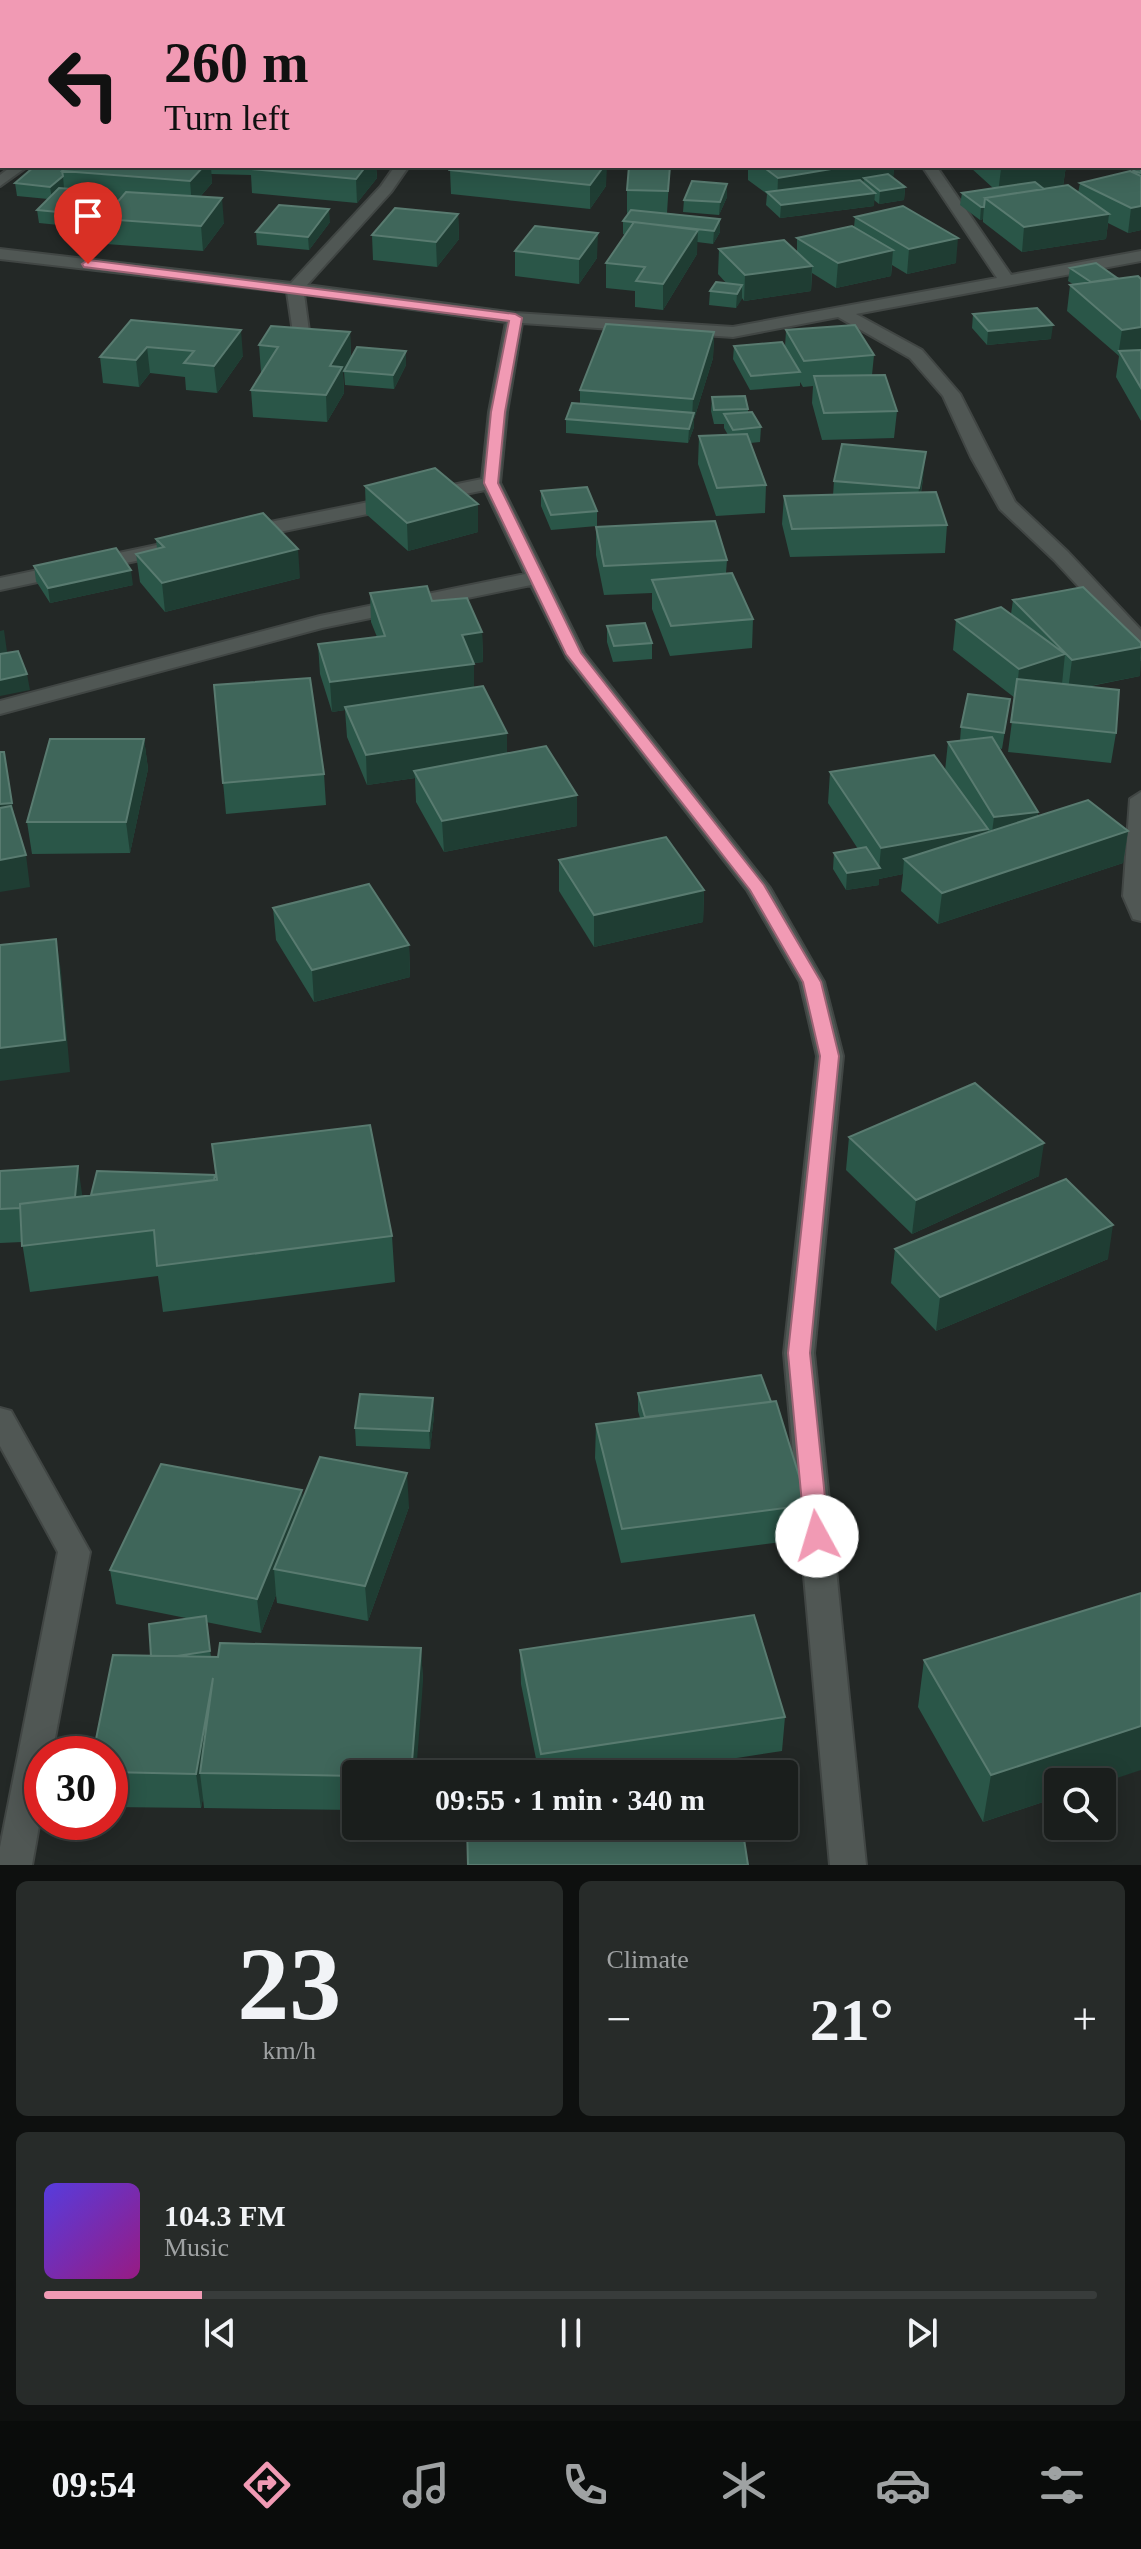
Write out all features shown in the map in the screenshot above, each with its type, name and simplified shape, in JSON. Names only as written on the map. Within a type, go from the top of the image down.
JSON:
[{"type":"street","points":[[0,182],[18,168]]},
{"type":"street","points":[[295,288],[386,189],[401,168]]},
{"type":"street","points":[[930,168],[1006,280]]},
{"type":"street","points":[[0,254],[295,288],[515,318],[733,332],[1141,256]]},
{"type":"street","points":[[295,288],[303,346]]},
{"type":"street","points":[[839,311],[916,354],[951,394],[980,457],[1007,505],[1061,556],[1134,635],[1141,653]]},
{"type":"street","points":[[515,318],[498,412],[491,483],[574,654],[758,888],[812,982],[830,1056],[799,1353],[848,1865]]},
{"type":"street","points":[[233,536],[491,483]]},
{"type":"street","points":[[0,584],[186,545]]},
{"type":"street","points":[[0,708],[320,622],[535,578]]},
{"type":"street","points":[[1141,799],[1135,896],[1141,914]]},
{"type":"street","points":[[0,1419],[74,1552],[14,1865]]},
{"type":"building","points":[[33,168],[65,168],[63,176],[50,187],[15,183]]},
{"type":"building","points":[[65,168],[202,168],[190,181],[62,171]]},
{"type":"building","points":[[252,168],[364,168],[356,179]]},
{"type":"building","points":[[452,168],[603,168],[590,185],[450,170]]},
{"type":"building","points":[[629,168],[670,168],[668,191],[627,190]]},
{"type":"building","points":[[765,168],[837,168],[778,178]]},
{"type":"building","points":[[1130,171],[1141,176],[1141,206],[1131,208],[1080,183]]},
{"type":"building","points":[[888,174],[905,187],[880,191],[864,178]]},
{"type":"building","points":[[860,180],[875,193],[781,205],[767,192]]},
{"type":"building","points":[[692,181],[727,184],[720,202],[684,200]]},
{"type":"building","points":[[1035,182],[1044,189],[985,198],[984,207],[962,193]]},
{"type":"building","points":[[1068,185],[1109,214],[1024,227],[985,198]]},
{"type":"building","points":[[59,188],[109,192],[88,215],[37,210]]},
{"type":"building","points":[[126,192],[222,198],[201,226],[103,219]]},
{"type":"building","points":[[279,205],[329,209],[308,237],[256,232]]},
{"type":"building","points":[[903,206],[958,238],[909,249],[855,217]]},
{"type":"building","points":[[395,208],[458,214],[436,242],[372,235]]},
{"type":"building","points":[[631,210],[720,219],[714,231],[623,221]]},
{"type":"building","points":[[634,222],[698,230],[663,284],[636,281],[645,267],[606,263]]},
{"type":"building","points":[[535,226],[598,233],[579,259],[515,251]]},
{"type":"building","points":[[852,226],[893,250],[838,263],[797,238]]},
{"type":"building","points":[[784,240],[812,266],[745,275],[719,249]]},
{"type":"building","points":[[1096,263],[1117,278],[1091,282],[1070,268]]},
{"type":"building","points":[[1138,276],[1141,279],[1141,327],[1122,330],[1070,285]]},
{"type":"building","points":[[716,282],[742,285],[737,294],[710,291]]},
{"type":"building","points":[[1037,308],[1053,325],[988,331],[973,314]]},
{"type":"building","points":[[131,320],[241,330],[214,366],[184,363],[194,351],[147,347],[136,360],[100,357]]},
{"type":"building","points":[[606,324],[714,332],[693,399],[580,390]]},
{"type":"building","points":[[855,325],[874,355],[804,361],[786,330]]},
{"type":"building","points":[[271,326],[350,332],[330,366],[342,367],[326,395],[251,390],[278,347],[259,345]]},
{"type":"building","points":[[782,342],[800,372],[751,376],[734,346]]},
{"type":"building","points":[[357,347],[406,351],[393,375],[344,371]]},
{"type":"building","points":[[1141,350],[1141,388],[1119,351]]},
{"type":"building","points":[[885,375],[897,411],[824,413],[814,376]]},
{"type":"building","points":[[745,396],[748,409],[714,410],[712,397]]},
{"type":"building","points":[[572,403],[694,413],[689,429],[566,419]]},
{"type":"building","points":[[752,412],[761,427],[733,430],[724,414]]},
{"type":"building","points":[[747,434],[766,485],[717,488],[699,436]]},
{"type":"building","points":[[842,444],[926,452],[919,488],[834,481]]},
{"type":"building","points":[[435,468],[478,504],[407,523],[365,486]]},
{"type":"building","points":[[587,487],[597,511],[551,515],[541,491]]},
{"type":"building","points":[[936,492],[947,525],[792,529],[784,496]]},
{"type":"building","points":[[263,513],[298,549],[162,583],[136,554],[164,547],[156,539]]},
{"type":"building","points":[[715,521],[727,560],[604,566],[596,527]]},
{"type":"building","points":[[116,548],[131,570],[48,588],[34,566]]},
{"type":"building","points":[[732,573],[753,619],[671,626],[652,580]]},
{"type":"building","points":[[427,586],[432,601],[467,598],[482,632],[462,635],[474,664],[330,682],[318,644],[385,636],[370,593]]},
{"type":"building","points":[[1083,587],[1141,643],[1141,647],[1072,660],[1013,600]]},
{"type":"building","points":[[1001,607],[1065,654],[1019,669],[956,620]]},
{"type":"building","points":[[645,623],[652,643],[614,646],[607,626]]},
{"type":"building","points":[[18,651],[27,674],[0,680],[0,654]]},
{"type":"building","points":[[310,678],[324,774],[223,783],[214,685]]},
{"type":"building","points":[[1017,679],[1119,690],[1116,733],[1011,722]]},
{"type":"building","points":[[483,686],[507,733],[366,755],[345,707]]},
{"type":"building","points":[[968,694],[1010,699],[1004,733],[961,727]]},
{"type":"building","points":[[992,737],[1038,812],[994,817],[948,742]]},
{"type":"building","points":[[50,739],[144,739],[126,822],[27,822]]},
{"type":"building","points":[[546,746],[577,795],[442,821],[414,771]]},
{"type":"building","points":[[0,752],[4,752],[12,803],[0,804]]},
{"type":"building","points":[[934,755],[988,829],[881,848],[830,772]]},
{"type":"building","points":[[1088,800],[1128,831],[942,893],[904,859]]},
{"type":"building","points":[[11,806],[26,855],[0,860],[0,808]]},
{"type":"building","points":[[666,837],[704,890],[594,915],[559,860]]},
{"type":"building","points":[[866,847],[880,868],[847,873],[834,853]]},
{"type":"building","points":[[369,884],[409,945],[312,970],[273,908]]},
{"type":"building","points":[[56,939],[65,1040],[0,1048],[0,945]]},
{"type":"building","points":[[975,1083],[1044,1143],[916,1200],[849,1137]]},
{"type":"building","points":[[370,1125],[392,1236],[157,1266],[154,1230],[22,1246],[20,1204],[217,1180],[212,1144]]},
{"type":"building","points":[[78,1166],[75,1197],[0,1209],[0,1171]]},
{"type":"building","points":[[97,1171],[215,1175],[214,1180],[91,1195]]},
{"type":"building","points":[[1066,1179],[1113,1225],[940,1297],[895,1249]]},
{"type":"building","points":[[761,1375],[771,1402],[645,1417],[638,1393]]},
{"type":"building","points":[[360,1394],[433,1398],[429,1431],[355,1428]]},
{"type":"building","points":[[776,1401],[808,1505],[622,1529],[596,1424]]},
{"type":"building","points":[[320,1457],[407,1473],[365,1586],[274,1569]]},
{"type":"building","points":[[161,1464],[302,1490],[257,1599],[110,1570]]},
{"type":"building","points":[[1141,1593],[1141,1726],[991,1775],[924,1660]]},
{"type":"building","points":[[754,1615],[785,1717],[541,1754],[520,1650]]},
{"type":"building","points":[[206,1616],[210,1651],[151,1656],[149,1624]]},
{"type":"building","points":[[220,1643],[421,1648],[412,1760],[342,1760],[342,1776],[200,1773],[213,1678],[196,1774],[128,1772],[128,1736],[97,1736],[113,1655],[218,1657]]},
{"type":"building","points":[[467,1840],[744,1840],[748,1865],[468,1865]]},
{"type":"route","points":[[88,264],[515,318],[498,412],[491,483],[574,654],[758,888],[812,982],[830,1056],[799,1353],[817,1536]]}]
